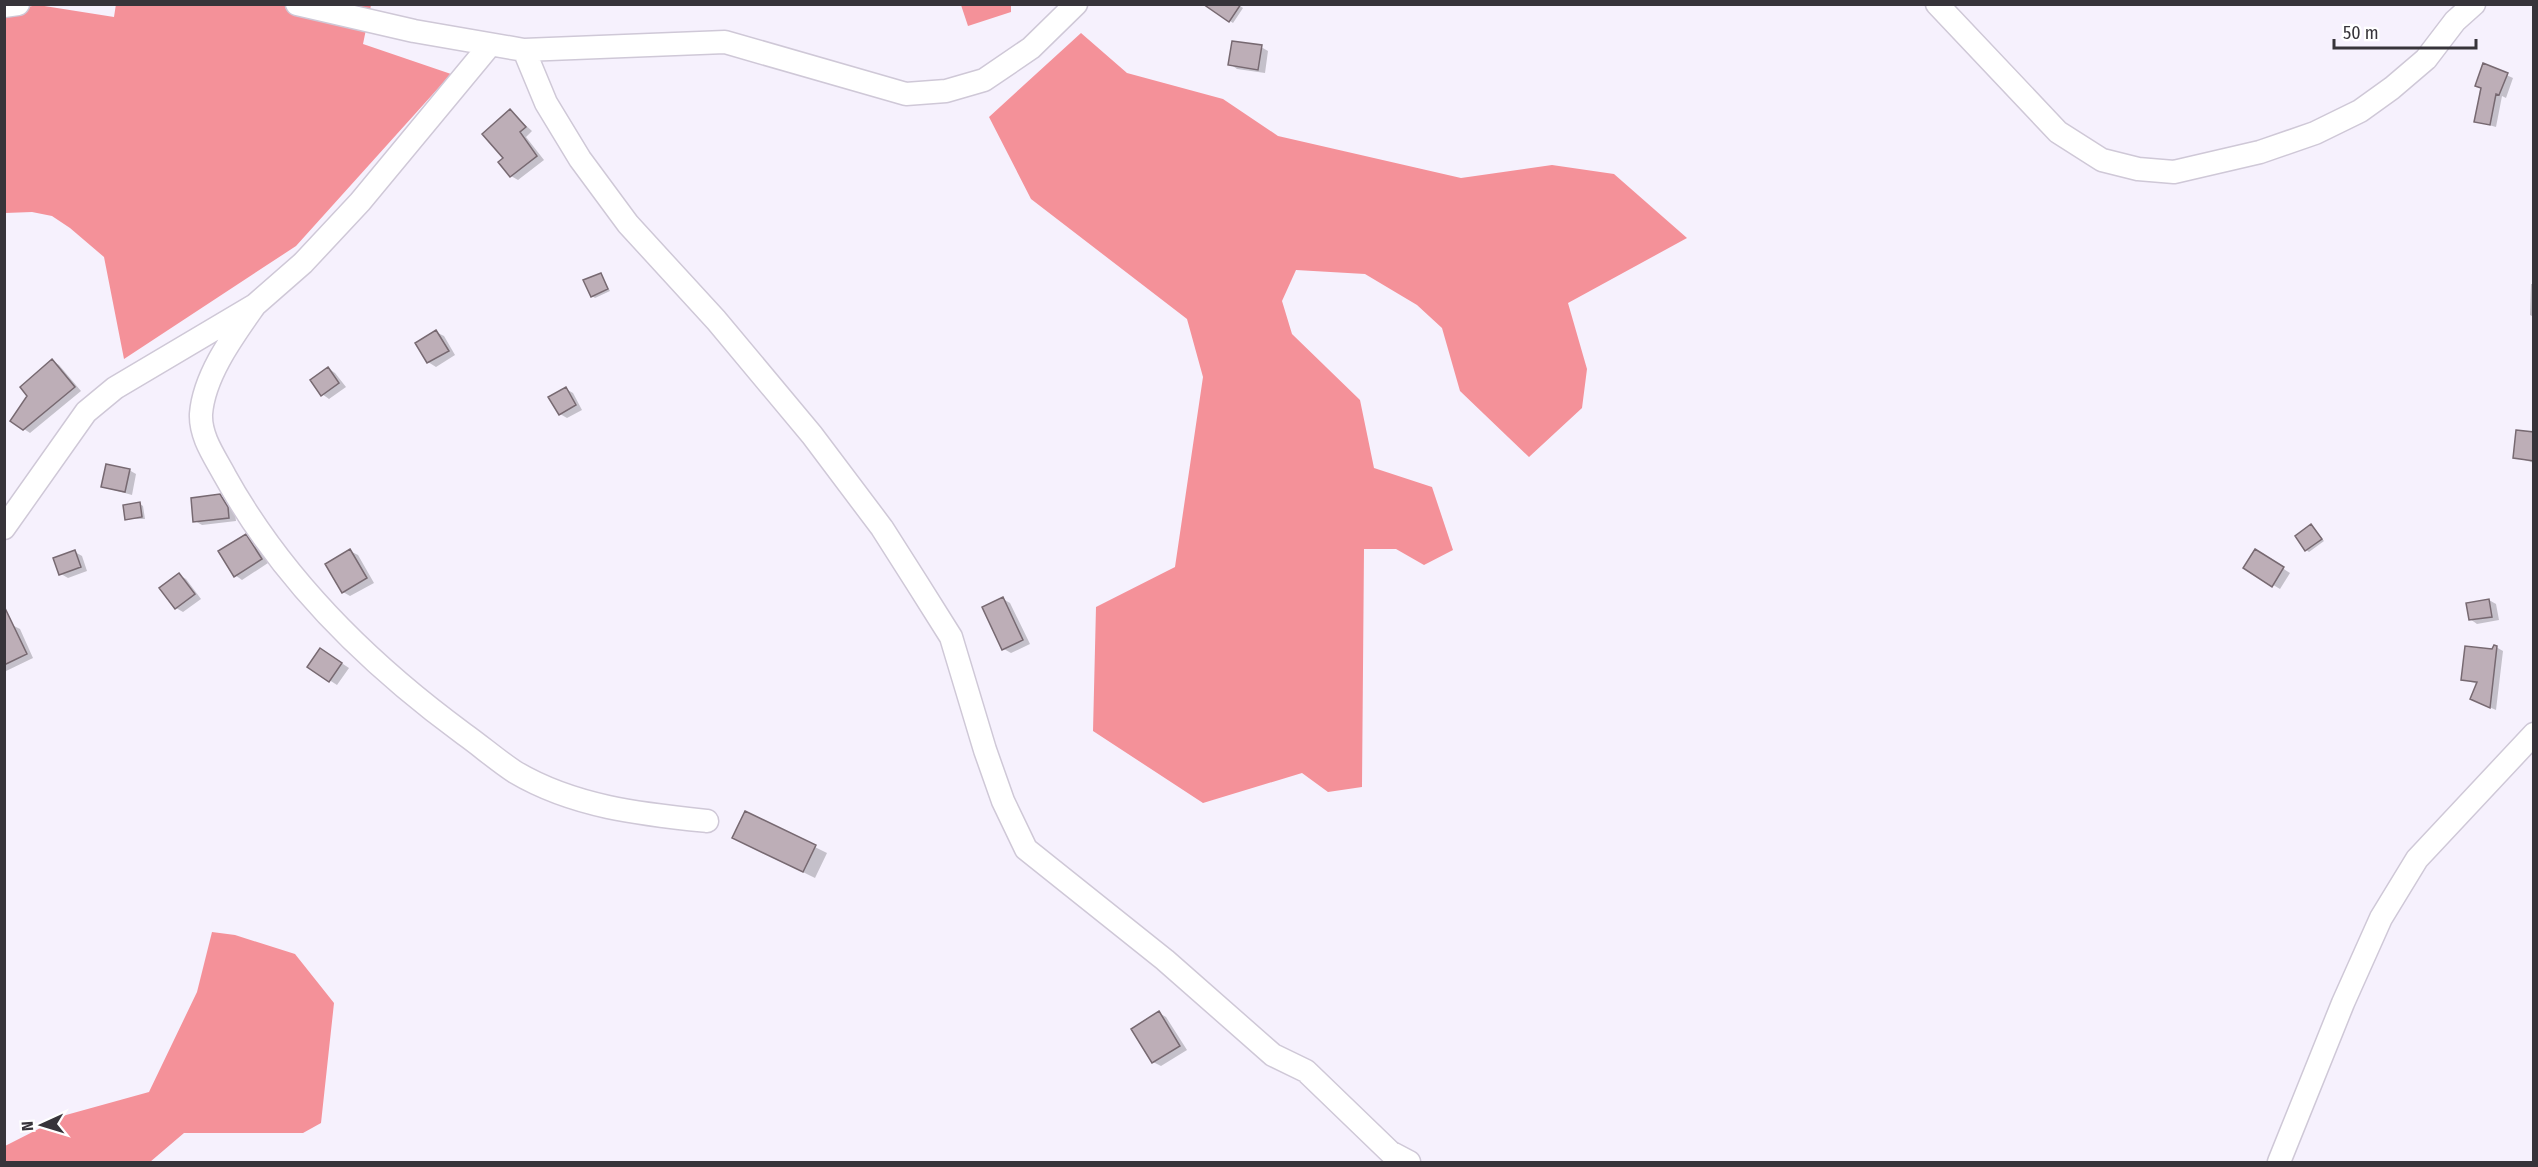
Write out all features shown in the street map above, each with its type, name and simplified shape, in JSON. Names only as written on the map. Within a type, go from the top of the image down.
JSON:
[{"type":"street","points":[[4,6],[18,4]]},
{"type":"street","points":[[297,4],[414,31],[524,51],[725,42],[906,94],[946,91],[984,80],[1031,48],[1076,4]]},
{"type":"street","points":[[1937,4],[2058,132],[2102,160],[2138,169],[2174,172],[2260,152],[2314,133],[2360,111],[2426,59],[2455,21],[2474,4]]},
{"type":"street","points":[[4,528],[86,412],[116,388],[255,305],[303,263],[360,202],[490,45]]},
{"type":"street","points":[[524,51],[546,104],[580,159],[628,224],[716,320],[812,435],[882,528],[906,564],[951,637],[985,750],[1004,801],[1026,849],[1165,960],[1273,1054],[1306,1071],[1390,1152],[1409,1162]]},
{"type":"street","points":[[255,305],[239,328],[209,383],[201,415],[204,437],[242,506],[310,597],[411,695],[516,772],[566,794],[618,811],[707,821]]},
{"type":"street","points":[[2279,1162],[2380,918],[2417,859],[2534,734]]},
{"type":"shaded area","points":[[116,4],[371,5],[363,44],[451,74],[296,246],[124,359],[104,257],[52,216],[32,212],[5,213],[5,11],[38,5],[114,17]]},
{"type":"shaded area","points":[[961,5],[1011,5],[1011,12],[968,26]]},
{"type":"shaded area","points":[[1081,33],[1127,73],[1223,99],[1278,136],[1461,178],[1552,165],[1614,174],[1687,238],[1568,303],[1587,369],[1582,408],[1529,457],[1460,391],[1442,328],[1417,305],[1365,274],[1296,270],[1282,301],[1292,334],[1360,400],[1374,468],[1432,487],[1453,550],[1424,565],[1396,549],[1364,549],[1362,787],[1328,792],[1302,773],[1203,803],[1093,731],[1096,607],[1175,567],[1203,377],[1187,319],[1031,199],[989,117]]},
{"type":"shaded area","points":[[212,932],[235,935],[295,954],[334,1003],[321,1123],[303,1133],[184,1133],[150,1162],[5,1162],[5,1146],[66,1115],[149,1092],[197,992]]},
{"type":"building","points":[[1203,4],[1241,4],[1229,22]]},
{"type":"building","points":[[1232,41],[1262,45],[1258,70],[1228,65]]},
{"type":"building","points":[[2483,63],[2508,73],[2499,95],[2496,94],[2490,125],[2474,122],[2481,88],[2475,86]]},
{"type":"building","points":[[510,109],[526,127],[520,132],[537,156],[510,177],[498,162],[503,158],[482,134]]},
{"type":"building","points":[[601,273],[608,289],[591,297],[583,280]]},
{"type":"building","points":[[436,330],[449,351],[427,363],[415,343]]},
{"type":"building","points":[[52,359],[75,387],[23,430],[10,421],[27,396],[20,387]]},
{"type":"building","points":[[328,367],[339,383],[321,396],[310,380]]},
{"type":"building","points":[[566,387],[576,405],[559,415],[548,397]]},
{"type":"building","points":[[2516,430],[2534,432],[2534,461],[2513,458]]},
{"type":"building","points":[[106,464],[130,469],[125,492],[101,487]]},
{"type":"building","points":[[220,494],[228,507],[229,518],[193,522],[191,498]]},
{"type":"building","points":[[140,502],[142,517],[125,520],[123,505]]},
{"type":"building","points":[[2311,524],[2322,539],[2305,551],[2295,536]]},
{"type":"building","points":[[246,534],[262,559],[234,577],[218,551]]},
{"type":"building","points":[[350,549],[367,578],[342,593],[325,564]]},
{"type":"building","points":[[2255,549],[2284,567],[2272,587],[2243,568]]},
{"type":"building","points":[[75,550],[81,567],[59,575],[53,558]]},
{"type":"building","points":[[179,573],[195,594],[175,609],[159,588]]},
{"type":"building","points":[[1003,597],[1023,640],[1002,650],[982,607]]},
{"type":"building","points":[[2489,599],[2492,617],[2469,620],[2466,603]]},
{"type":"building","points":[[4,606],[27,654],[4,665]]},
{"type":"building","points":[[2494,645],[2497,646],[2490,708],[2470,699],[2477,682],[2461,680],[2465,646],[2492,649]]},
{"type":"building","points":[[320,648],[342,663],[329,682],[307,667]]},
{"type":"building","points":[[745,811],[816,845],[803,872],[732,838]]},
{"type":"building","points":[[1159,1011],[1180,1046],[1152,1063],[1131,1029]]}]
